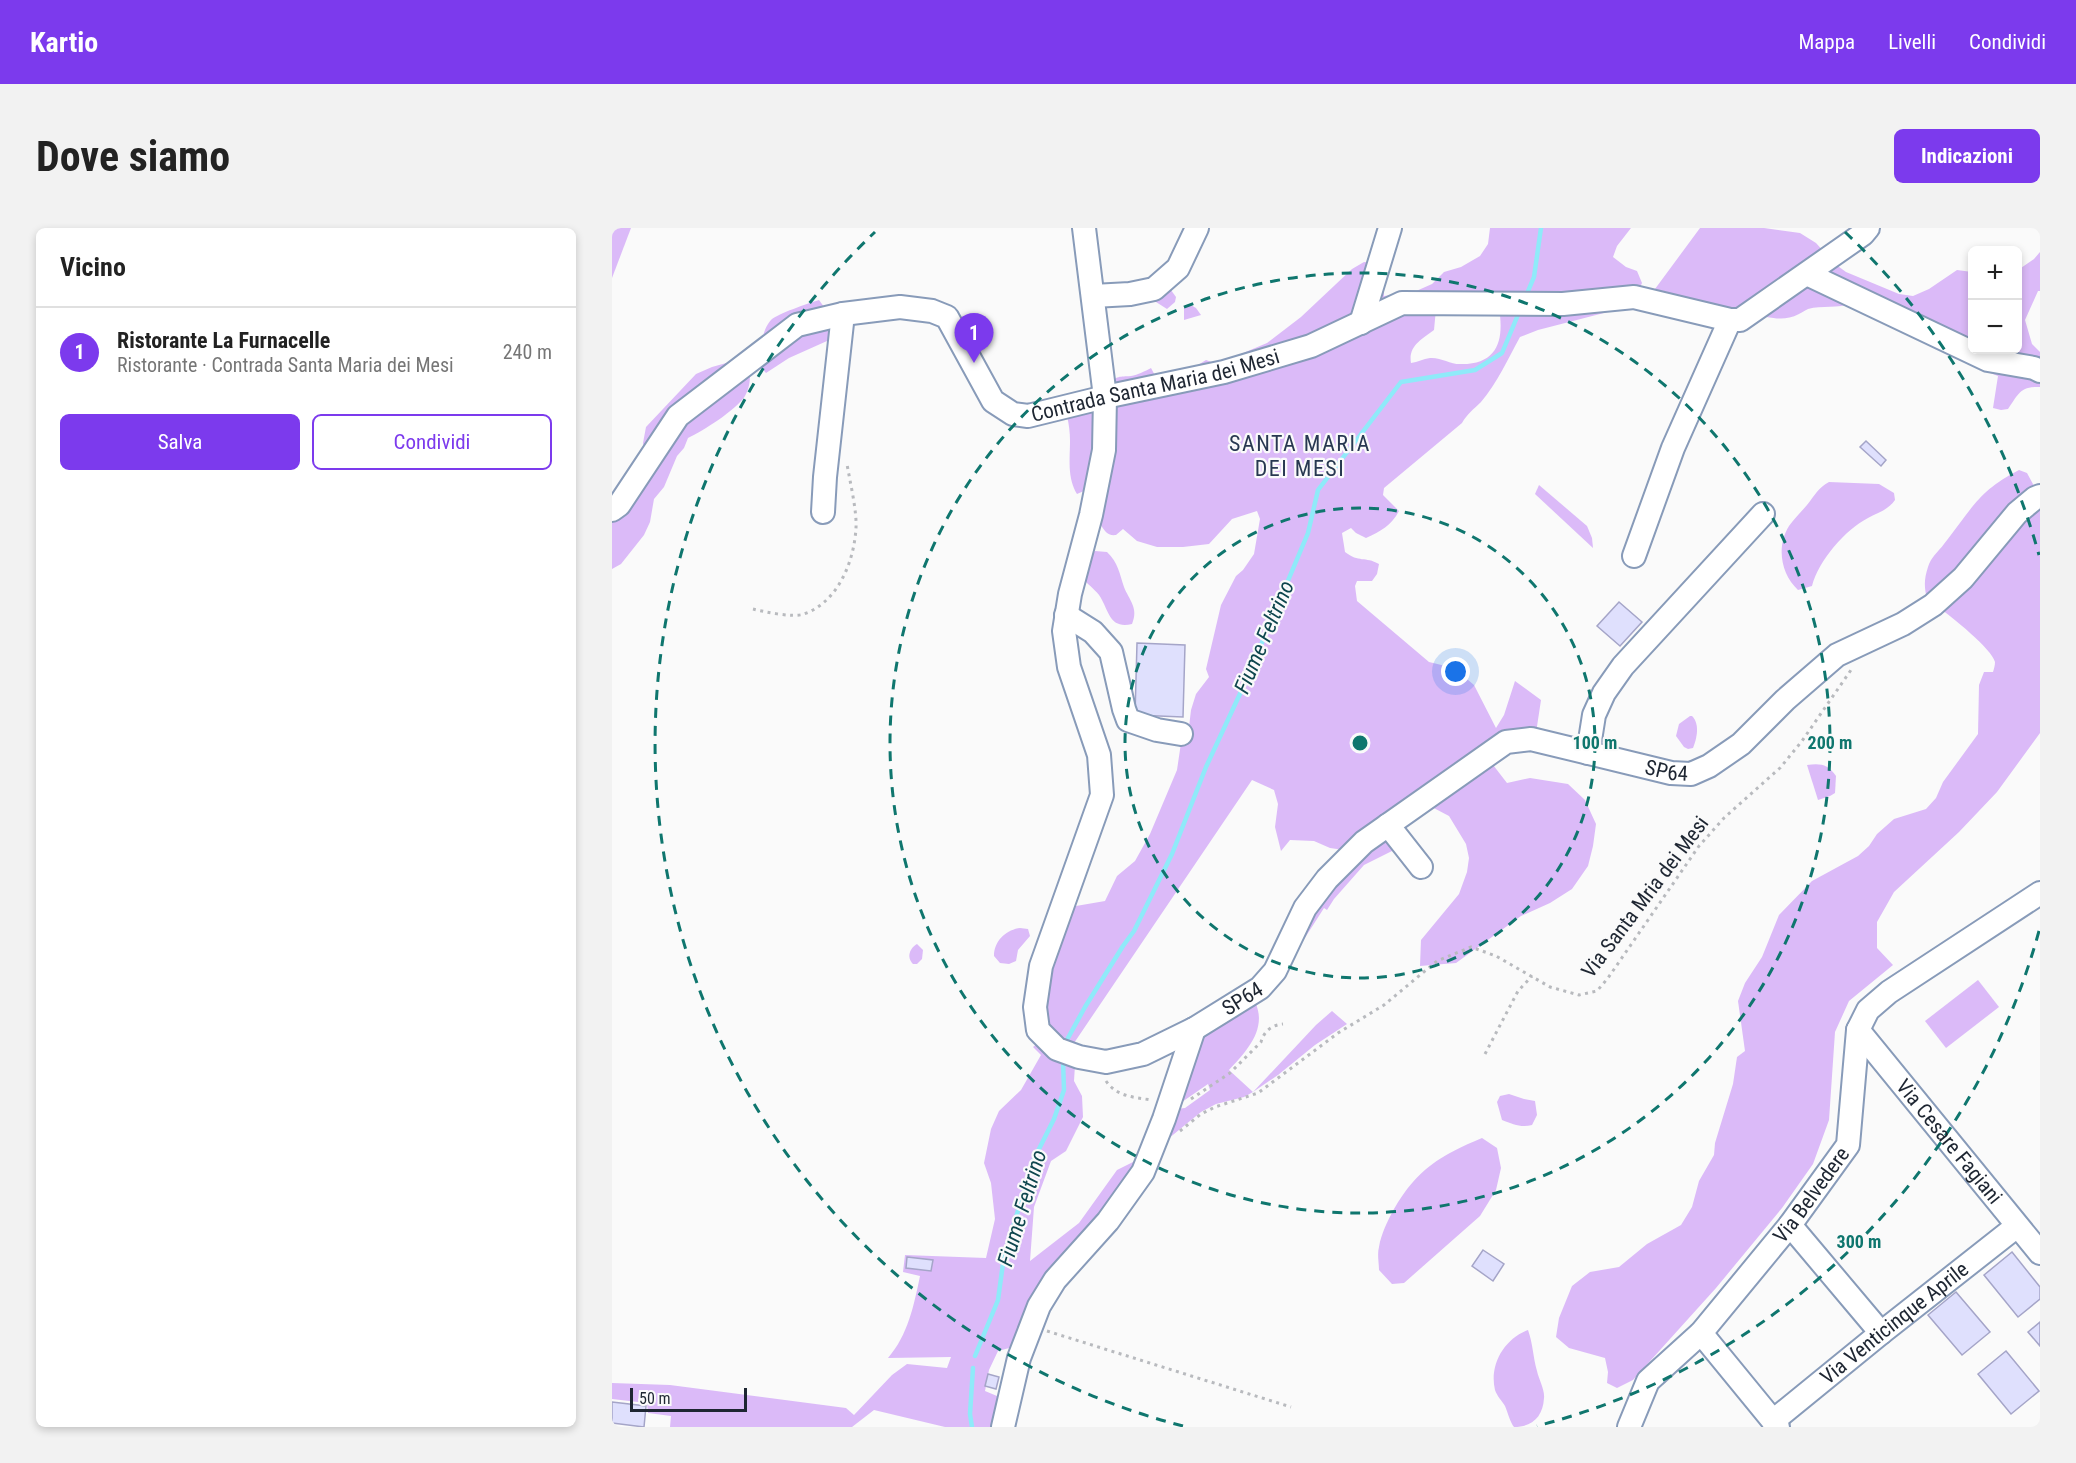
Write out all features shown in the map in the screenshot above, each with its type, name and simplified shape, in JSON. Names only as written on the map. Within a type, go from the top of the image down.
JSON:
[{"type":"street","points":[[1084,228],[1105,397],[1104,450],[1064,631],[1069,667],[1099,754],[1102,795],[1041,966],[1035,1007],[1038,1030],[1057,1049],[1079,1057],[1106,1062]]},
{"type":"street","points":[[1093,296],[1131,294],[1154,289],[1178,268],[1197,228]]},
{"type":"street","points":[[1361,323],[1390,228]]},
{"type":"street","points":[[1634,556],[1673,448],[1730,320],[1740,320],[1808,274],[1868,228]]},
{"type":"street","points":[[1808,274],[1988,360],[2040,371]]},
{"type":"street","name":"Contrada Santa Maria dei Mesi","points":[[612,510],[619,505],[678,416],[797,325],[843,314],[900,307],[932,310],[947,317],[993,401],[1013,414],[1029,416],[1105,397],[1224,372],[1311,346],[1402,303],[1563,304],[1634,297],[1730,320]]},
{"type":"street","points":[[823,512],[843,314]]},
{"type":"street","name":"SP64","points":[[1106,1062],[1143,1054],[1194,1029],[1260,988],[1275,971],[1305,908],[1328,879],[1364,842],[1506,742],[1531,739],[1671,773],[1691,774],[1709,766],[1741,744],[1785,700],[1837,655],[1903,624],[1933,605],[1964,578],[2017,513],[2040,496]]},
{"type":"street","points":[[1588,753],[1594,715],[1604,693],[1623,666],[1763,514]]},
{"type":"street","points":[[1066,615],[1093,632],[1111,652],[1128,720],[1181,734]]},
{"type":"street","points":[[1388,825],[1421,867]]},
{"type":"street","name":"Via Belvedere","points":[[1629,1427],[1648,1381],[1701,1333],[1790,1225],[1848,1145],[1858,1030],[1868,1010],[1889,992],[2039,896]]},
{"type":"street","points":[[1002,1427],[1019,1358],[1039,1306],[1055,1280],[1108,1221],[1143,1172],[1194,1029]]},
{"type":"street","name":"Via Cesare Fagiani","points":[[1858,1030],[2040,1253]]},
{"type":"street","points":[[1790,1225],[1881,1333]]},
{"type":"street","name":"Via Venticinque Aprile","points":[[1776,1424],[1881,1333],[2017,1226]]},
{"type":"street","points":[[1701,1333],[1776,1424]]},
{"type":"path","points":[[753,609],[802,615],[828,600],[838,587],[845,572],[856,527],[846,462],[838,448],[829,443]]},
{"type":"path","name":"Via Santa Mria dei Mesi","points":[[1152,1150],[1166,1143],[1201,1114],[1258,1093],[1338,1033],[1384,1005],[1437,961],[1471,947],[1496,956],[1550,987],[1579,995],[1597,991],[1711,831],[1780,768],[1802,741],[1849,674],[1860,653],[1858,645]]},
{"type":"path","points":[[1485,1054],[1518,991],[1532,976]]},
{"type":"path","points":[[1106,1062],[1105,1079],[1110,1087],[1119,1093],[1178,1107],[1230,1073],[1261,1042],[1268,1030],[1283,1024]]},
{"type":"path","points":[[1031,1326],[1291,1407]]},
{"type":"shaded area","points":[[612,228],[631,228],[612,278]]},
{"type":"shaded area","points":[[1490,228],[1631,228],[1617,246],[1613,257],[1626,267],[1637,271],[1642,283],[1631,306],[1538,330],[1520,337],[1497,379],[1481,402],[1462,423],[1384,488],[1383,495],[1399,511],[1393,521],[1366,538],[1351,528],[1342,533],[1345,552],[1379,564],[1377,574],[1372,581],[1357,581],[1355,586],[1357,601],[1429,662],[1454,668],[1474,685],[1496,728],[1504,715],[1515,681],[1541,700],[1536,733],[1351,851],[1330,848],[1314,841],[1290,840],[1281,851],[1275,827],[1278,804],[1274,790],[1252,780],[1072,1046],[1052,1033],[1046,1023],[1046,993],[1061,939],[1071,912],[1076,906],[1105,901],[1117,876],[1135,861],[1150,834],[1177,770],[1181,743],[1189,727],[1196,694],[1209,677],[1206,669],[1221,605],[1236,576],[1254,554],[1260,519],[1257,511],[1232,519],[1209,544],[1183,547],[1157,547],[1137,541],[1123,529],[1116,535],[1106,532],[1100,524],[1109,385],[1116,378],[1136,375],[1151,368],[1158,381],[1192,373],[1206,360],[1217,364],[1267,343],[1301,317],[1352,269],[1364,262],[1374,263],[1384,282],[1384,296],[1414,292],[1432,284],[1444,272],[1461,267],[1480,256],[1488,244]],"holes":[[[1499,308],[1501,329],[1496,347],[1484,359],[1474,363],[1458,364],[1430,358],[1411,363],[1414,347],[1434,330],[1436,309]]]},
{"type":"shaded area","points":[[1700,228],[1764,228],[1800,233],[1816,243],[1835,264],[1846,272],[1899,294],[1913,296],[1929,289],[1957,270],[1968,271],[1968,354],[2022,354],[2022,267],[2040,252],[2040,291],[2025,320],[2032,344],[2040,352],[2040,387],[2024,390],[2008,409],[1993,408],[1998,376],[1977,368],[1852,303],[1808,309],[1791,317],[1779,319],[1766,317],[1761,312],[1664,303],[1655,289]]},
{"type":"shaded area","points":[[1168,286],[1176,297],[1175,302],[1167,309],[1156,302],[1156,296]]},
{"type":"shaded area","points":[[819,300],[831,324],[827,341],[789,358],[766,373],[759,365],[765,330],[771,320]]},
{"type":"shaded area","points":[[1189,304],[1201,315],[1184,320],[1184,308]]},
{"type":"shaded area","points":[[737,360],[750,374],[745,396],[727,414],[688,438],[684,448],[677,456],[664,487],[654,499],[650,522],[644,535],[621,564],[612,569],[612,517],[645,457],[643,443],[646,427],[696,374]]},
{"type":"shaded area","points":[[1099,408],[1093,487],[1077,494],[1070,475],[1070,435],[1067,416]]},
{"type":"shaded area","points":[[2019,470],[2027,473],[2034,486],[1959,570],[1927,599],[1925,579],[1933,557],[1984,494]]},
{"type":"shaded area","points":[[1829,482],[1879,484],[1894,493],[1895,500],[1886,509],[1859,523],[1842,538],[1820,566],[1812,586],[1798,590],[1792,584],[1782,560],[1785,534],[1791,523],[1817,492]]},
{"type":"shaded area","points":[[1539,485],[1587,526],[1593,548],[1535,494]]},
{"type":"shaded area","points":[[2040,502],[2040,733],[1997,792],[1959,832],[1894,892],[1877,922],[1877,948],[1893,965],[1849,1001],[1835,1032],[1829,1120],[1813,1164],[1782,1208],[1716,1288],[1633,1380],[1617,1388],[1607,1383],[1608,1372],[1605,1358],[1569,1348],[1556,1337],[1559,1318],[1572,1286],[1590,1272],[1619,1267],[1647,1244],[1681,1225],[1692,1207],[1699,1181],[1714,1155],[1715,1143],[1733,1084],[1737,1057],[1745,1051],[1738,1001],[1745,983],[1762,957],[1779,915],[1812,881],[1858,856],[1894,819],[1926,809],[1936,798],[1943,782],[1978,734],[1979,685],[1984,672],[1993,672],[1995,662],[1979,641],[1939,608]]},
{"type":"shaded area","points":[[1095,551],[1107,552],[1116,564],[1134,609],[1132,624],[1125,625],[1115,622],[1099,595],[1086,582],[1088,566]]},
{"type":"shaded area","points":[[1690,716],[1695,719],[1697,731],[1693,748],[1688,749],[1676,736],[1679,724]]},
{"type":"shaded area","points":[[1490,761],[1507,783],[1530,778],[1568,784],[1585,800],[1596,824],[1588,866],[1572,889],[1550,903],[1521,916],[1456,963],[1420,966],[1421,940],[1459,894],[1467,872],[1469,858],[1466,844],[1449,816],[1428,805]]},
{"type":"shaded area","points":[[1807,765],[1823,765],[1833,772],[1836,776],[1835,793],[1818,800]]},
{"type":"shaded area","points":[[1386,831],[1394,850],[1364,865],[1327,910],[1324,908],[1283,972],[1308,909]]},
{"type":"shaded area","points":[[1020,928],[1028,929],[1030,936],[1018,950],[1016,961],[1009,964],[1000,963],[994,956],[996,946],[1006,934]]},
{"type":"shaded area","points":[[917,944],[923,950],[922,959],[917,964],[913,964],[910,953]]},
{"type":"shaded area","points":[[1978,980],[1999,1007],[1946,1048],[1925,1021]]},
{"type":"shaded area","points":[[1255,1002],[1259,1021],[1257,1031],[1248,1048],[1229,1070],[1253,1092],[1244,1097],[1216,1104],[1201,1112],[1163,1143],[1176,1109],[1185,1108],[1210,1090],[1208,1084],[1182,1102],[1177,1100],[1198,1030]]},
{"type":"shaded area","points":[[1332,1011],[1347,1024],[1315,1045],[1253,1092]]},
{"type":"shaded area","points":[[1038,1043],[1075,1065],[1074,1081],[1082,1096],[1083,1117],[1066,1151],[1051,1161],[1034,1207],[1030,1261],[1079,1223],[1117,1170],[1145,1156],[1013,1347],[998,1351],[989,1370],[985,1391],[997,1396],[995,1427],[945,1427],[874,1410],[852,1427],[670,1427],[671,1416],[648,1413],[647,1403],[612,1399],[612,1383],[670,1385],[846,1408],[854,1415],[892,1375],[907,1364],[947,1368],[951,1357],[888,1358],[905,1330],[913,1309],[920,1276],[903,1272],[905,1255],[986,1258],[995,1219],[991,1183],[984,1163],[991,1129],[999,1111],[1021,1090],[1041,1055],[1033,1047]]},
{"type":"shaded area","points":[[1509,1094],[1535,1101],[1537,1115],[1532,1125],[1521,1126],[1502,1120],[1497,1102],[1500,1096]]},
{"type":"shaded area","points":[[1482,1138],[1497,1148],[1501,1168],[1496,1190],[1480,1216],[1404,1283],[1392,1284],[1379,1270],[1378,1253],[1383,1232],[1394,1209],[1421,1173],[1442,1157]]},
{"type":"shaded area","points":[[1528,1330],[1544,1392],[1543,1405],[1535,1420],[1520,1427],[1514,1427],[1495,1390],[1494,1371],[1505,1346],[1519,1334]]},
{"type":"building","points":[[1866,441],[1886,460],[1881,466],[1860,447]]},
{"type":"building","points":[[1619,602],[1642,622],[1620,646],[1597,626]]},
{"type":"building","points":[[1137,643],[1185,645],[1183,717],[1135,715]]},
{"type":"building","points":[[1483,1250],[1504,1264],[1493,1281],[1472,1266]]},
{"type":"building","points":[[2012,1252],[2040,1287],[2040,1299],[2018,1317],[1984,1275]]},
{"type":"building","points":[[907,1257],[933,1260],[931,1271],[906,1268]]},
{"type":"building","points":[[1956,1292],[1990,1332],[1962,1355],[1928,1315]]},
{"type":"building","points":[[2040,1322],[2040,1346],[2028,1332]]},
{"type":"building","points":[[2006,1351],[2039,1391],[2011,1414],[1978,1374]]},
{"type":"building","points":[[988,1374],[999,1377],[996,1389],[985,1386]]},
{"type":"building","points":[[612,1402],[646,1406],[644,1427],[612,1423]]},
{"type":"waterway","name":"Fiume Feltrino","points":[[1526,296],[1534,277],[1541,228]]},
{"type":"waterway","name":"Fiume Feltrino","points":[[1068,1038],[1085,1007],[1134,931],[1172,854],[1206,767],[1245,683],[1308,533],[1318,490],[1401,382],[1475,370],[1502,353],[1520,310]]},
{"type":"waterway","name":"Fiume Feltrino","points":[[975,1356],[998,1300],[1004,1256],[1034,1159],[1054,1119],[1064,1090],[1063,1060]]},
{"type":"waterway","name":"Fiume Feltrino","points":[[972,1427],[970,1414],[973,1368]]},
{"type":"place","name":"Ristorante La Furnacelle","points":[[974,363]]},
{"type":"district","name":"SANTA MARIA DEI MESI","points":[[1300,456]]}]
